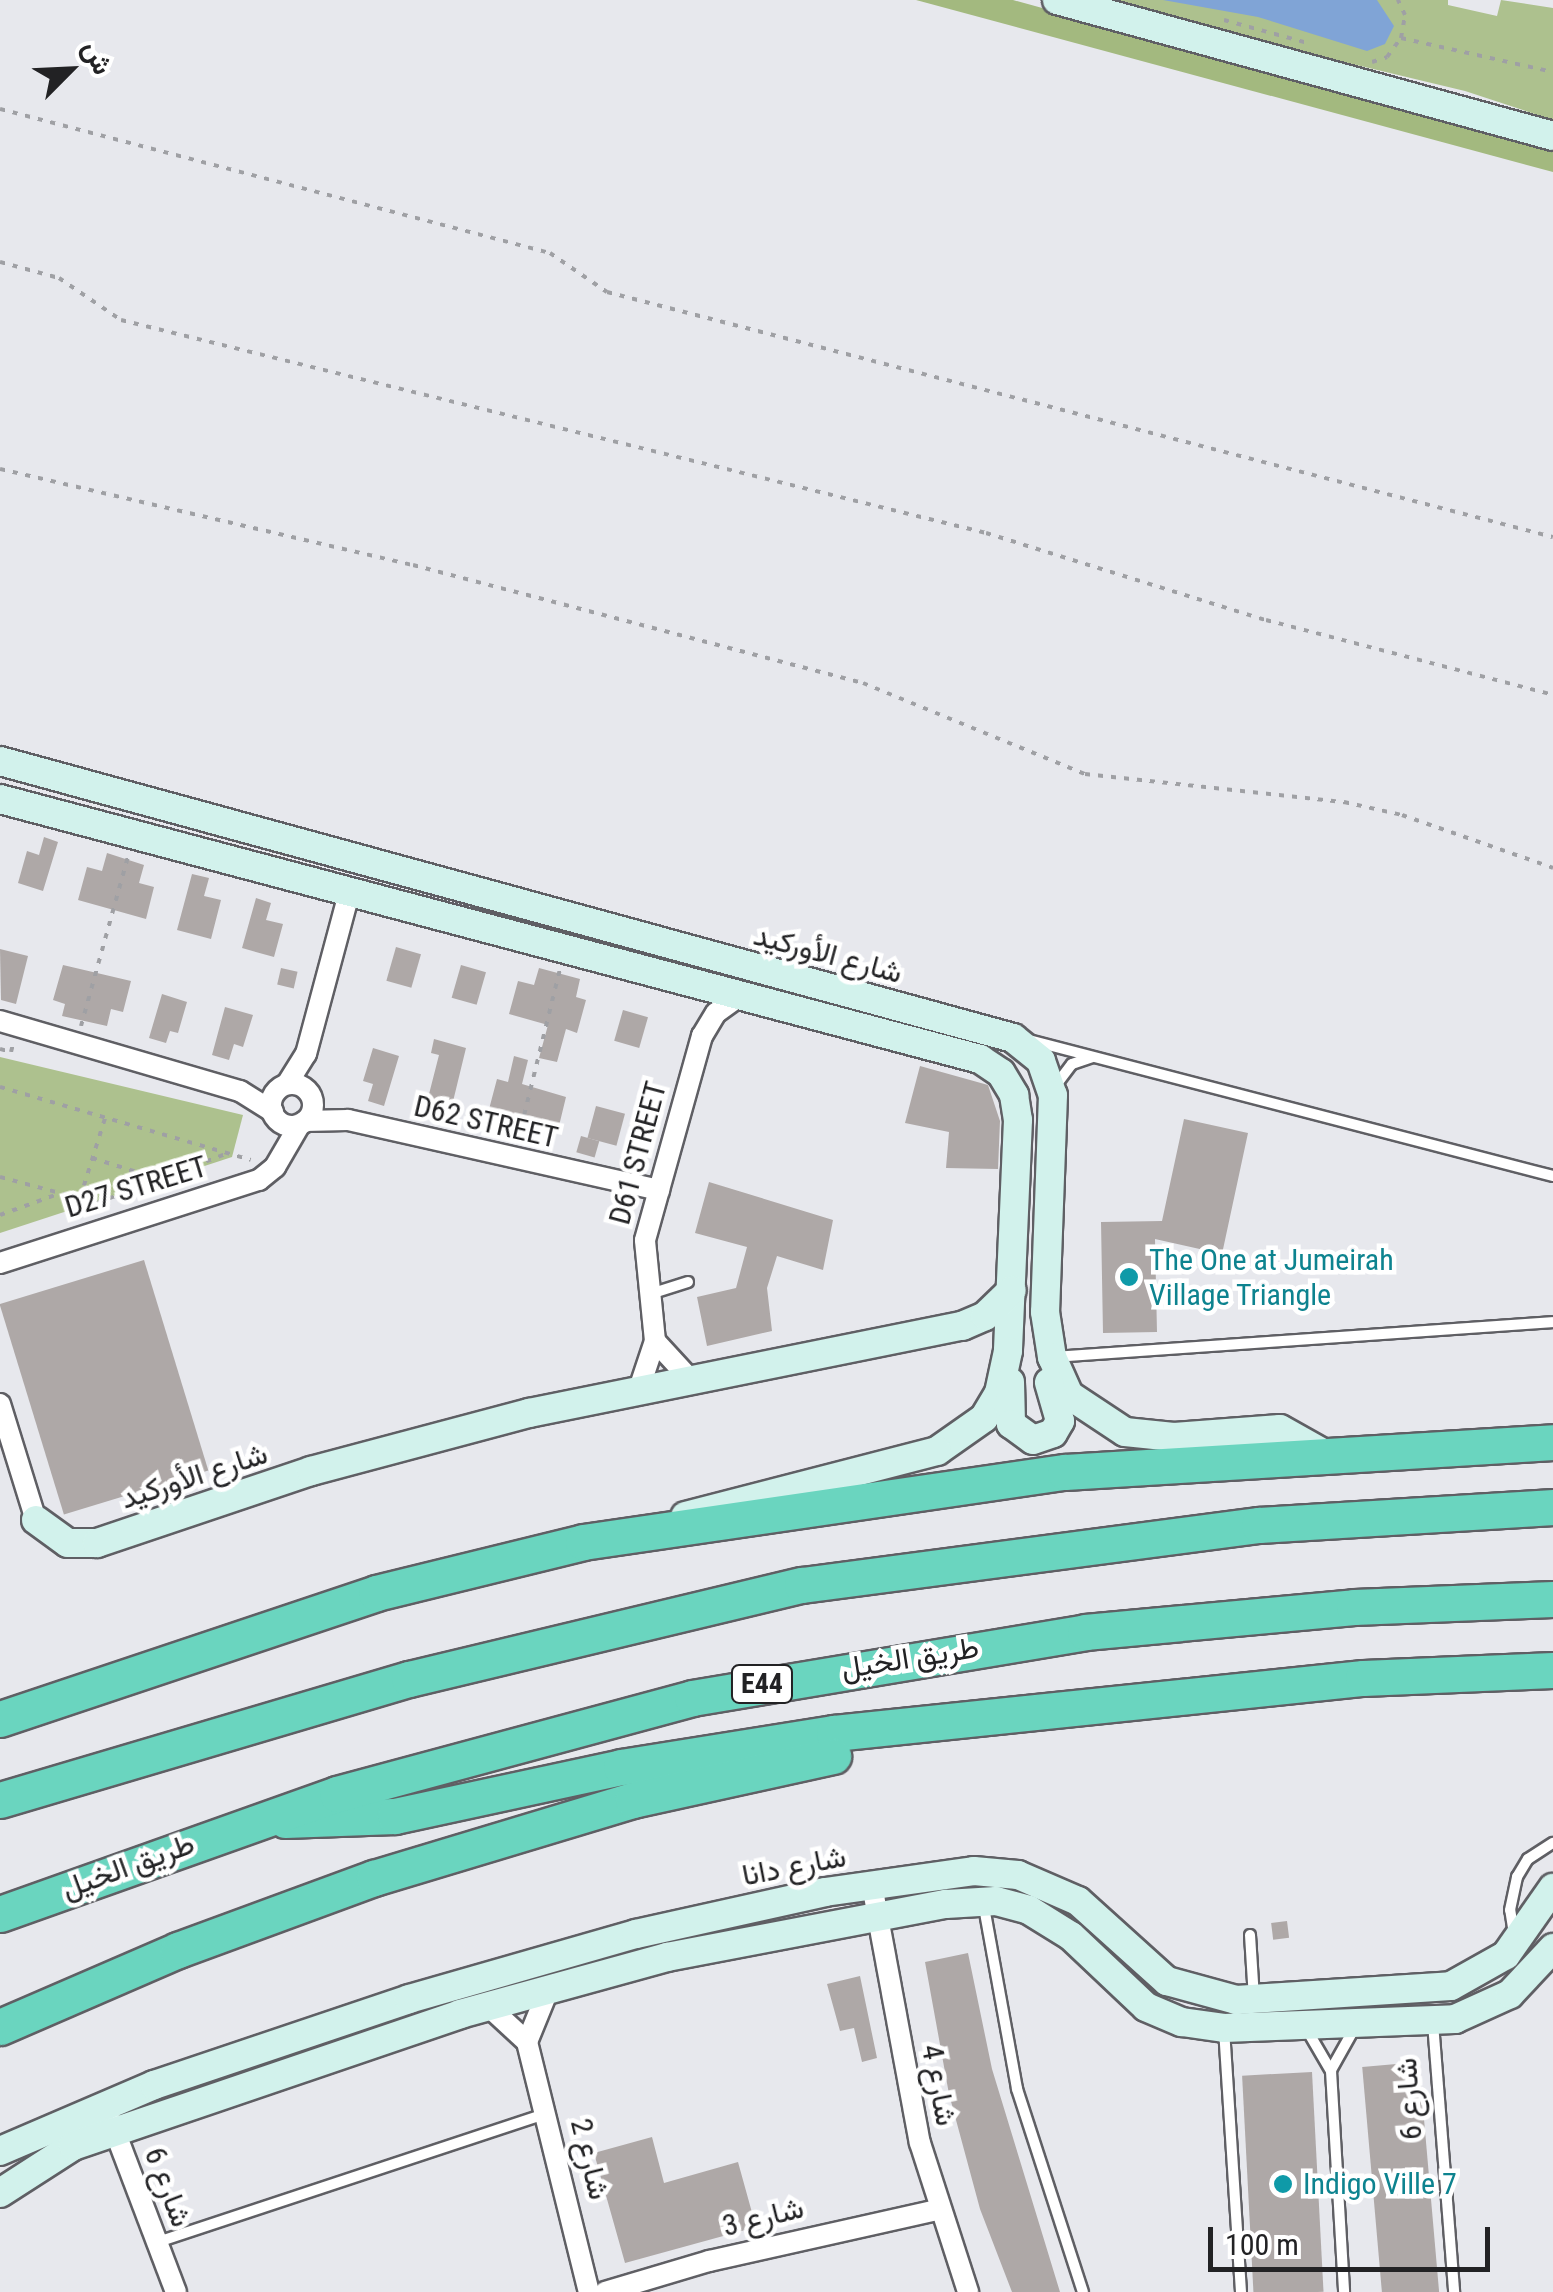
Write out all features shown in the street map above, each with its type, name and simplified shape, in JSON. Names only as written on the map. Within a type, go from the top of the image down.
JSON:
[{"type":"highway","points":[[0,1719],[376,1593],[517,1556],[649,1531],[978,1482],[1321,1452],[1553,1442]]},
{"type":"highway","points":[[0,1800],[408,1679],[802,1585],[1241,1527],[1553,1507]]},
{"type":"highway","name":"طريق الخيل","points":[[0,1914],[264,1818],[606,1718],[864,1666],[1175,1622],[1553,1599]]},
{"type":"highway","points":[[264,1818],[396,1816],[701,1752],[1363,1678],[1553,1670]]},
{"type":"highway","points":[[0,2027],[211,1938],[474,1846],[694,1785],[928,1741],[990,1720]]},
{"type":"street","points":[[1057,0],[1553,136]]},
{"type":"street","name":"شارع الأوركيد","points":[[0,761],[1013,1038]]},
{"type":"street","points":[[0,798],[738,997],[980,1058],[1001,1073],[1018,1107],[1008,1351],[1011,1424],[1026,1438],[1047,1437],[1061,1414],[1041,1361],[1053,1096],[1041,1061],[1013,1038]]},
{"type":"street","points":[[349,892],[371,883],[423,894],[452,886]]},
{"type":"street","points":[[277,1161],[274,1115],[296,1090],[349,892]]},
{"type":"street","name":"D61 STREET","points":[[639,1389],[654,1341],[643,1258],[656,1198],[702,1036],[716,1013],[738,997]]},
{"type":"street","points":[[9,1024],[240,1091],[296,1090]]},
{"type":"street","points":[[277,1161],[303,1123],[296,1090]]},
{"type":"street","name":"D62 STREET","points":[[296,1090],[348,1120],[611,1183],[656,1198]]},
{"type":"street","points":[[240,1091],[274,1115]]},
{"type":"street","name":"D62 STREET","points":[[274,1115],[303,1123],[348,1120]]},
{"type":"street","name":"D27 STREET","points":[[0,1263],[260,1180],[277,1161]]},
{"type":"street","name":"شارع الأوركيد","points":[[36,1520],[68,1543],[98,1543],[312,1471],[639,1389],[962,1326],[985,1316],[1012,1290]]},
{"type":"street","points":[[1045,1312],[1052,1357],[1069,1395],[1124,1432],[1174,1437],[1280,1429],[1321,1452]]},
{"type":"street","points":[[654,1341],[689,1378]]},
{"type":"street","points":[[649,1531],[754,1494],[950,1445],[992,1406],[1008,1351]]},
{"type":"street","points":[[0,1404],[36,1520]]},
{"type":"street","name":"شارع دانا","points":[[0,2151],[103,2104],[306,2032],[574,1951],[872,1885],[974,1871],[1039,1881],[1096,1914],[1167,1981],[1218,1998],[1254,2000],[1435,1990],[1480,1974],[1518,1943],[1553,1888]]},
{"type":"street","name":"شارع 4","points":[[872,1885],[938,2210],[968,2292]]},
{"type":"street","points":[[0,2193],[54,2155],[115,2131],[488,2006],[549,1988],[877,1916],[983,1901],[1029,1910],[1058,1925],[1146,2006],[1182,2022],[1224,2028],[1433,2022],[1495,2003],[1523,1984],[1553,1948]]},
{"type":"street","points":[[488,2006],[527,2042],[549,1988]]},
{"type":"street","name":"شارع 2","points":[[527,2042],[548,2113],[589,2292]]},
{"type":"street","name":"شارع 6","points":[[103,2104],[176,2292]]},
{"type":"street","name":"شارع 3","points":[[605,2292],[747,2252],[938,2210]]},
{"type":"lane","points":[[1013,1038],[1096,1056],[1553,1176]]},
{"type":"lane","points":[[1053,1096],[1063,1072],[1096,1056]]},
{"type":"lane","points":[[646,1296],[688,1282]]},
{"type":"lane","points":[[1052,1357],[1553,1322]]},
{"type":"lane","points":[[1518,1943],[1510,1910],[1516,1878],[1528,1859],[1553,1843]]},
{"type":"lane","points":[[983,1901],[1018,2089],[1083,2292]]},
{"type":"lane","points":[[1250,1935],[1254,2000]]},
{"type":"lane","name":"شارع 6","points":[[1433,2022],[1454,2292]]},
{"type":"lane","points":[[1330,2071],[1358,2024]]},
{"type":"lane","points":[[1304,2026],[1330,2071],[1344,2292]]},
{"type":"lane","points":[[1224,2028],[1241,2292]]},
{"type":"lane","points":[[157,2243],[548,2113]]},
{"type":"path","points":[[1364,62],[1386,58],[1401,38],[1405,15],[1398,0]]},
{"type":"path","points":[[1211,18],[1324,49]]},
{"type":"path","points":[[1401,38],[1553,72]]},
{"type":"path","points":[[0,109],[550,254],[600,289],[626,297],[1553,537]]},
{"type":"path","points":[[0,262],[70,284],[121,320],[986,532],[1266,620],[1553,694]]},
{"type":"path","points":[[0,469],[412,565],[845,678],[1084,774],[1344,802],[1402,814],[1553,868]]},
{"type":"path","points":[[67,1021],[82,1026],[129,852],[146,856]]},
{"type":"path","points":[[513,1160],[564,950]]},
{"type":"path","points":[[0,1050],[11,1052],[9,1024]]},
{"type":"path","points":[[0,1089],[228,1153],[277,1161]]},
{"type":"path","points":[[80,1198],[105,1118]]},
{"type":"path","points":[[0,1177],[97,1203],[228,1153]]},
{"type":"path","points":[[92,1158],[159,1179]]},
{"type":"path","points":[[0,1215],[61,1193]]},
{"type":"green space","points":[[916,0],[1013,0],[1553,149],[1553,172]]},
{"type":"green space","points":[[1086,0],[1448,0],[1448,5],[1497,16],[1501,0],[1553,8],[1553,120],[1465,91]]},
{"type":"green space","points":[[0,1057],[243,1115],[232,1157],[0,1233]]},
{"type":"water","points":[[1163,0],[1377,0],[1394,26],[1385,44],[1367,51],[1258,17]]},
{"type":"building","points":[[44,837],[58,842],[43,891],[18,883],[27,851],[39,855]]},
{"type":"building","points":[[107,853],[144,865],[139,883],[154,887],[146,919],[78,900],[87,867],[102,871]]},
{"type":"building","points":[[192,874],[209,878],[204,896],[221,900],[211,939],[177,930]]},
{"type":"building","points":[[256,898],[271,903],[266,920],[283,924],[274,957],[242,948]]},
{"type":"building","points":[[396,947],[421,954],[411,988],[386,981]]},
{"type":"building","points":[[0,949],[28,956],[16,1004],[1,1000]]},
{"type":"building","points":[[63,965],[131,981],[123,1012],[111,1009],[107,1026],[62,1016],[65,1004],[53,1000]]},
{"type":"building","points":[[461,965],[486,972],[477,1005],[452,998]]},
{"type":"building","points":[[281,968],[298,972],[294,988],[277,985]]},
{"type":"building","points":[[539,968],[580,979],[576,997],[586,1000],[577,1033],[566,1029],[557,1062],[539,1058],[548,1025],[509,1014],[518,981],[534,985]]},
{"type":"building","points":[[162,994],[187,1002],[178,1033],[170,1031],[166,1043],[149,1038]]},
{"type":"building","points":[[225,1007],[253,1015],[243,1047],[234,1044],[229,1060],[212,1055]]},
{"type":"building","points":[[623,1010],[648,1017],[639,1048],[614,1041]]},
{"type":"building","points":[[434,1039],[466,1048],[448,1122],[433,1118],[439,1101],[428,1098],[439,1055],[431,1053]]},
{"type":"building","points":[[373,1048],[399,1056],[384,1106],[368,1101],[373,1084],[363,1081]]},
{"type":"building","points":[[514,1056],[528,1060],[522,1084],[566,1097],[558,1130],[539,1125],[534,1143],[495,1134],[500,1117],[488,1113],[497,1079],[508,1082]]},
{"type":"building","points":[[920,1066],[988,1085],[1000,1121],[998,1169],[946,1168],[949,1132],[905,1123]]},
{"type":"building","points":[[596,1106],[625,1114],[616,1146],[587,1138]]},
{"type":"building","points":[[1184,1119],[1248,1133],[1222,1254],[1155,1239],[1157,1332],[1103,1333],[1101,1222],[1162,1221]]},
{"type":"building","points":[[581,1136],[599,1141],[595,1158],[576,1152]]},
{"type":"building","points":[[709,1182],[833,1220],[823,1270],[777,1256],[767,1288],[772,1331],[707,1346],[697,1297],[736,1288],[747,1247],[695,1233]]},
{"type":"building","points":[[144,1260],[208,1470],[64,1515],[0,1304]]},
{"type":"building","points":[[1287,1921],[1289,1938],[1273,1940],[1271,1923]]},
{"type":"building","points":[[968,1953],[992,2069],[1060,2292],[1012,2292],[980,2209],[949,2094],[925,1962]]},
{"type":"building","points":[[860,1976],[877,2058],[862,2062],[854,2028],[840,2031],[827,1984]]},
{"type":"building","points":[[1419,2062],[1439,2292],[1382,2292],[1362,2067]]},
{"type":"building","name":"Indigo Ville 7","points":[[1312,2072],[1324,2292],[1253,2292],[1242,2076]]},
{"type":"building","points":[[652,2137],[664,2183],[738,2162],[756,2227],[625,2263],[594,2153]]},
{"type":"place","name":"The One at Jumeirah Village Triangle","points":[[1129,1277]]},
{"type":"place","name":"Indigo Ville 7","points":[[1283,2184]]}]
